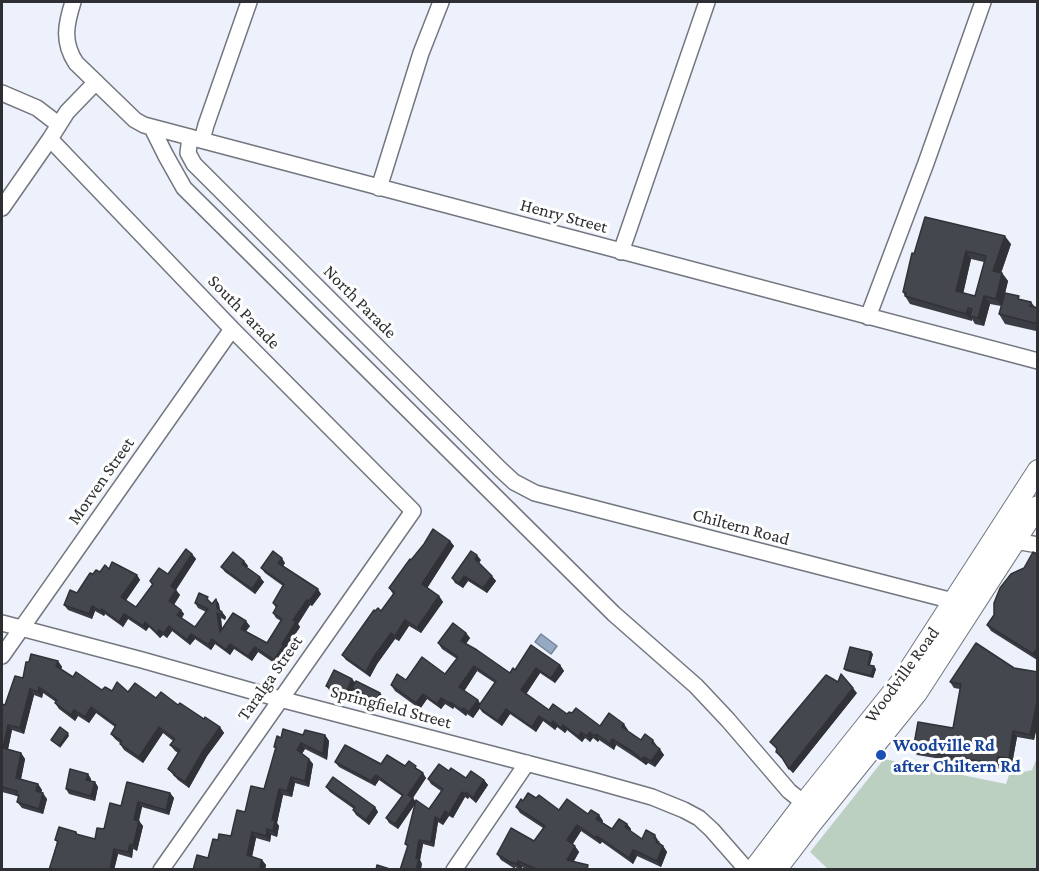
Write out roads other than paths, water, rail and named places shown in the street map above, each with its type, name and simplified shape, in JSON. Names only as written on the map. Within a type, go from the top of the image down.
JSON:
[{"type":"main road","name":"Woodville Road","points":[[764,865],[903,679],[1038,470]]},
{"type":"main road","name":"Woodville Road","points":[[804,813],[916,693],[1038,506]]},
{"type":"street","name":"Henry Street","points":[[73,2],[67,27],[67,42],[76,63],[135,120],[152,128],[1038,361]]},
{"type":"street","points":[[196,139],[206,125],[249,2]]},
{"type":"street","points":[[379,188],[421,53],[441,2]]},
{"type":"street","points":[[621,252],[707,2]]},
{"type":"street","points":[[868,317],[983,2]]},
{"type":"street","points":[[2,208],[62,118],[96,82]]},
{"type":"street","points":[[2,93],[62,118]]},
{"type":"street","points":[[152,128],[184,188],[614,614],[696,686],[789,791],[804,813]]},
{"type":"street","name":"South Parade","points":[[50,139],[232,329],[413,511]]},
{"type":"street","name":"North Parade","points":[[196,139],[188,153],[194,164],[500,470],[521,486]]},
{"type":"street","name":"Morven Street","points":[[2,656],[232,329]]},
{"type":"street","name":"Chiltern Road","points":[[521,486],[535,493],[953,601]]},
{"type":"street","name":"Taralga Street","points":[[161,870],[413,511]]},
{"type":"street","points":[[1015,541],[1038,545]]},
{"type":"street","name":"Springfield Street","points":[[2,623],[280,699],[633,791],[699,818],[747,870]]},
{"type":"street","points":[[454,870],[527,763]]},
{"type":"water","points":[[541,634],[557,646],[551,654],[535,642]]},
{"type":"place","name":"Woodville Rd after Chiltern Rd","points":[[881,755]]}]
